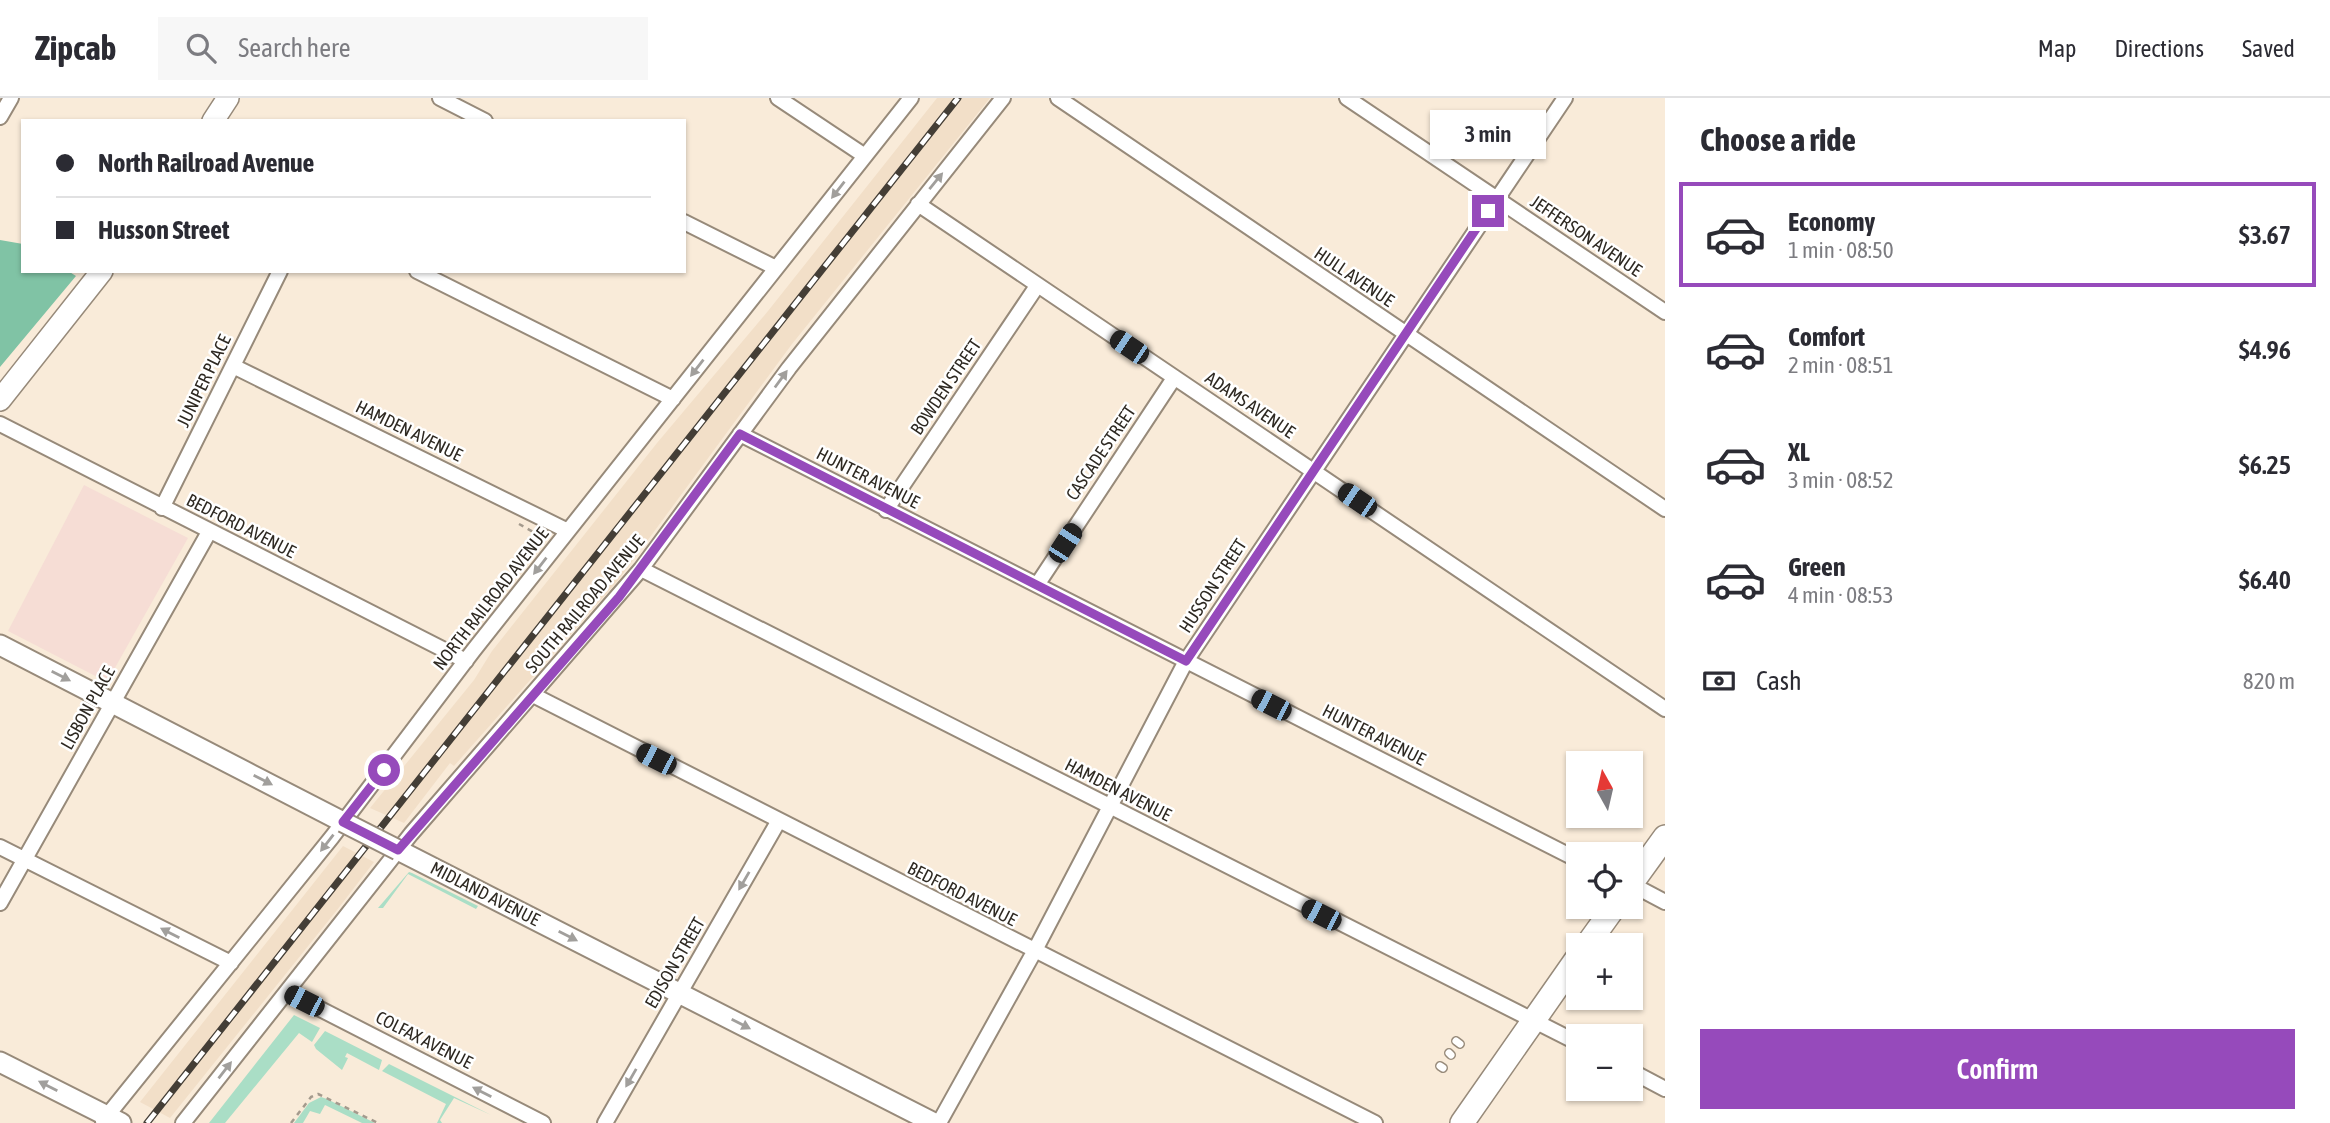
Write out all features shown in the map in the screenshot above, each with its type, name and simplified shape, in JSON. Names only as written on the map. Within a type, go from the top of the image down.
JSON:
[{"type":"main road","points":[[214,119],[228,98]]},
{"type":"main road","points":[[0,400],[100,273]]},
{"type":"main road","points":[[1643,867],[1665,837]]},
{"type":"main road","points":[[1462,1123],[1566,973]]},
{"type":"street","points":[[0,117],[11,98]]},
{"type":"street","points":[[440,98],[481,119]]},
{"type":"street","points":[[778,98],[865,156]]},
{"type":"street","name":"NORTH RAILROAD AVENUE","points":[[111,1121],[466,661],[911,98]]},
{"type":"street","name":"SOUTH RAILROAD AVENUE","points":[[183,1123],[398,850],[641,569],[740,434],[1003,98]]},
{"type":"street","name":"HULL AVENUE","points":[[1058,98],[1665,509]]},
{"type":"street","name":"JEFFERSON AVENUE","points":[[1347,98],[1665,312]]},
{"type":"street","name":"HUSSON STREET","points":[[936,1123],[1034,952],[1186,661],[1312,470],[1565,98]]},
{"type":"street","name":"ADAMS AVENUE","points":[[918,204],[1665,709]]},
{"type":"street","points":[[686,223],[776,268]]},
{"type":"street","name":"JUNIPER PLACE","points":[[162,508],[279,273]]},
{"type":"street","points":[[421,273],[673,399]]},
{"type":"street","name":"BOWDEN STREET","points":[[886,510],[1037,286]]},
{"type":"street","name":"HAMDEN AVENUE","points":[[233,366],[568,531]]},
{"type":"street","name":"CASCADE STREET","points":[[1037,584],[1174,378]]},
{"type":"street","name":"BEDFORD AVENUE","points":[[0,424],[466,661]]},
{"type":"street","name":"HUNTER AVENUE","points":[[740,434],[1566,854]]},
{"type":"street","name":"LISBON PLACE","points":[[0,903],[209,532]]},
{"type":"street","name":"HAMDEN AVENUE","points":[[641,569],[1566,1037]]},
{"type":"street","name":"MIDLAND AVENUE","points":[[0,645],[936,1123]]},
{"type":"street","name":"BEDFORD AVENUE","points":[[533,695],[778,822],[1375,1123]]},
{"type":"street","name":"EDISON STREET","points":[[605,1123],[778,822]]},
{"type":"street","points":[[0,847],[231,963]]},
{"type":"street","points":[[1643,890],[1665,902]]},
{"type":"street","name":"COLFAX AVENUE","points":[[287,992],[543,1123]]},
{"type":"street","points":[[0,1062],[111,1121]]},
{"type":"street","points":[[1643,1077],[1665,1088]]},
{"type":"path","points":[[519,524],[542,537]]},
{"type":"path","points":[[291,1123],[311,1097],[318,1094],[378,1123]]},
{"type":"shaded area","points":[[937,98],[990,98],[792,344],[617,582],[454,766],[450,763],[404,823],[370,808],[474,680],[492,651],[657,443],[768,311]]},
{"type":"shaded area","points":[[84,485],[188,538],[107,682],[8,631]]},
{"type":"shaded area","points":[[343,846],[374,862],[337,910],[170,1118],[140,1102]]},
{"type":"green space","points":[[0,240],[21,244],[21,273],[71,273],[76,276],[0,367]]},
{"type":"green space","points":[[409,872],[478,906],[476,909],[408,874],[383,908],[378,908]]},
{"type":"green space","points":[[294,1015],[320,1028],[312,1042],[299,1033],[225,1123],[209,1123]]},
{"type":"green space","points":[[325,1031],[382,1060],[379,1070],[347,1053],[345,1057],[348,1058],[342,1070],[314,1045]]},
{"type":"green space","points":[[389,1064],[491,1115],[454,1098],[440,1120],[442,1123],[437,1123],[446,1104],[382,1071]]},
{"type":"green space","points":[[321,1097],[375,1123],[362,1123],[325,1105],[320,1114],[310,1111],[303,1123],[294,1123],[309,1103]]},
{"type":"railway","points":[[147,1123],[958,98]]},
{"type":"route","points":[[384,770],[343,822],[398,850],[619,597],[740,434],[1186,661],[1488,211]]}]
